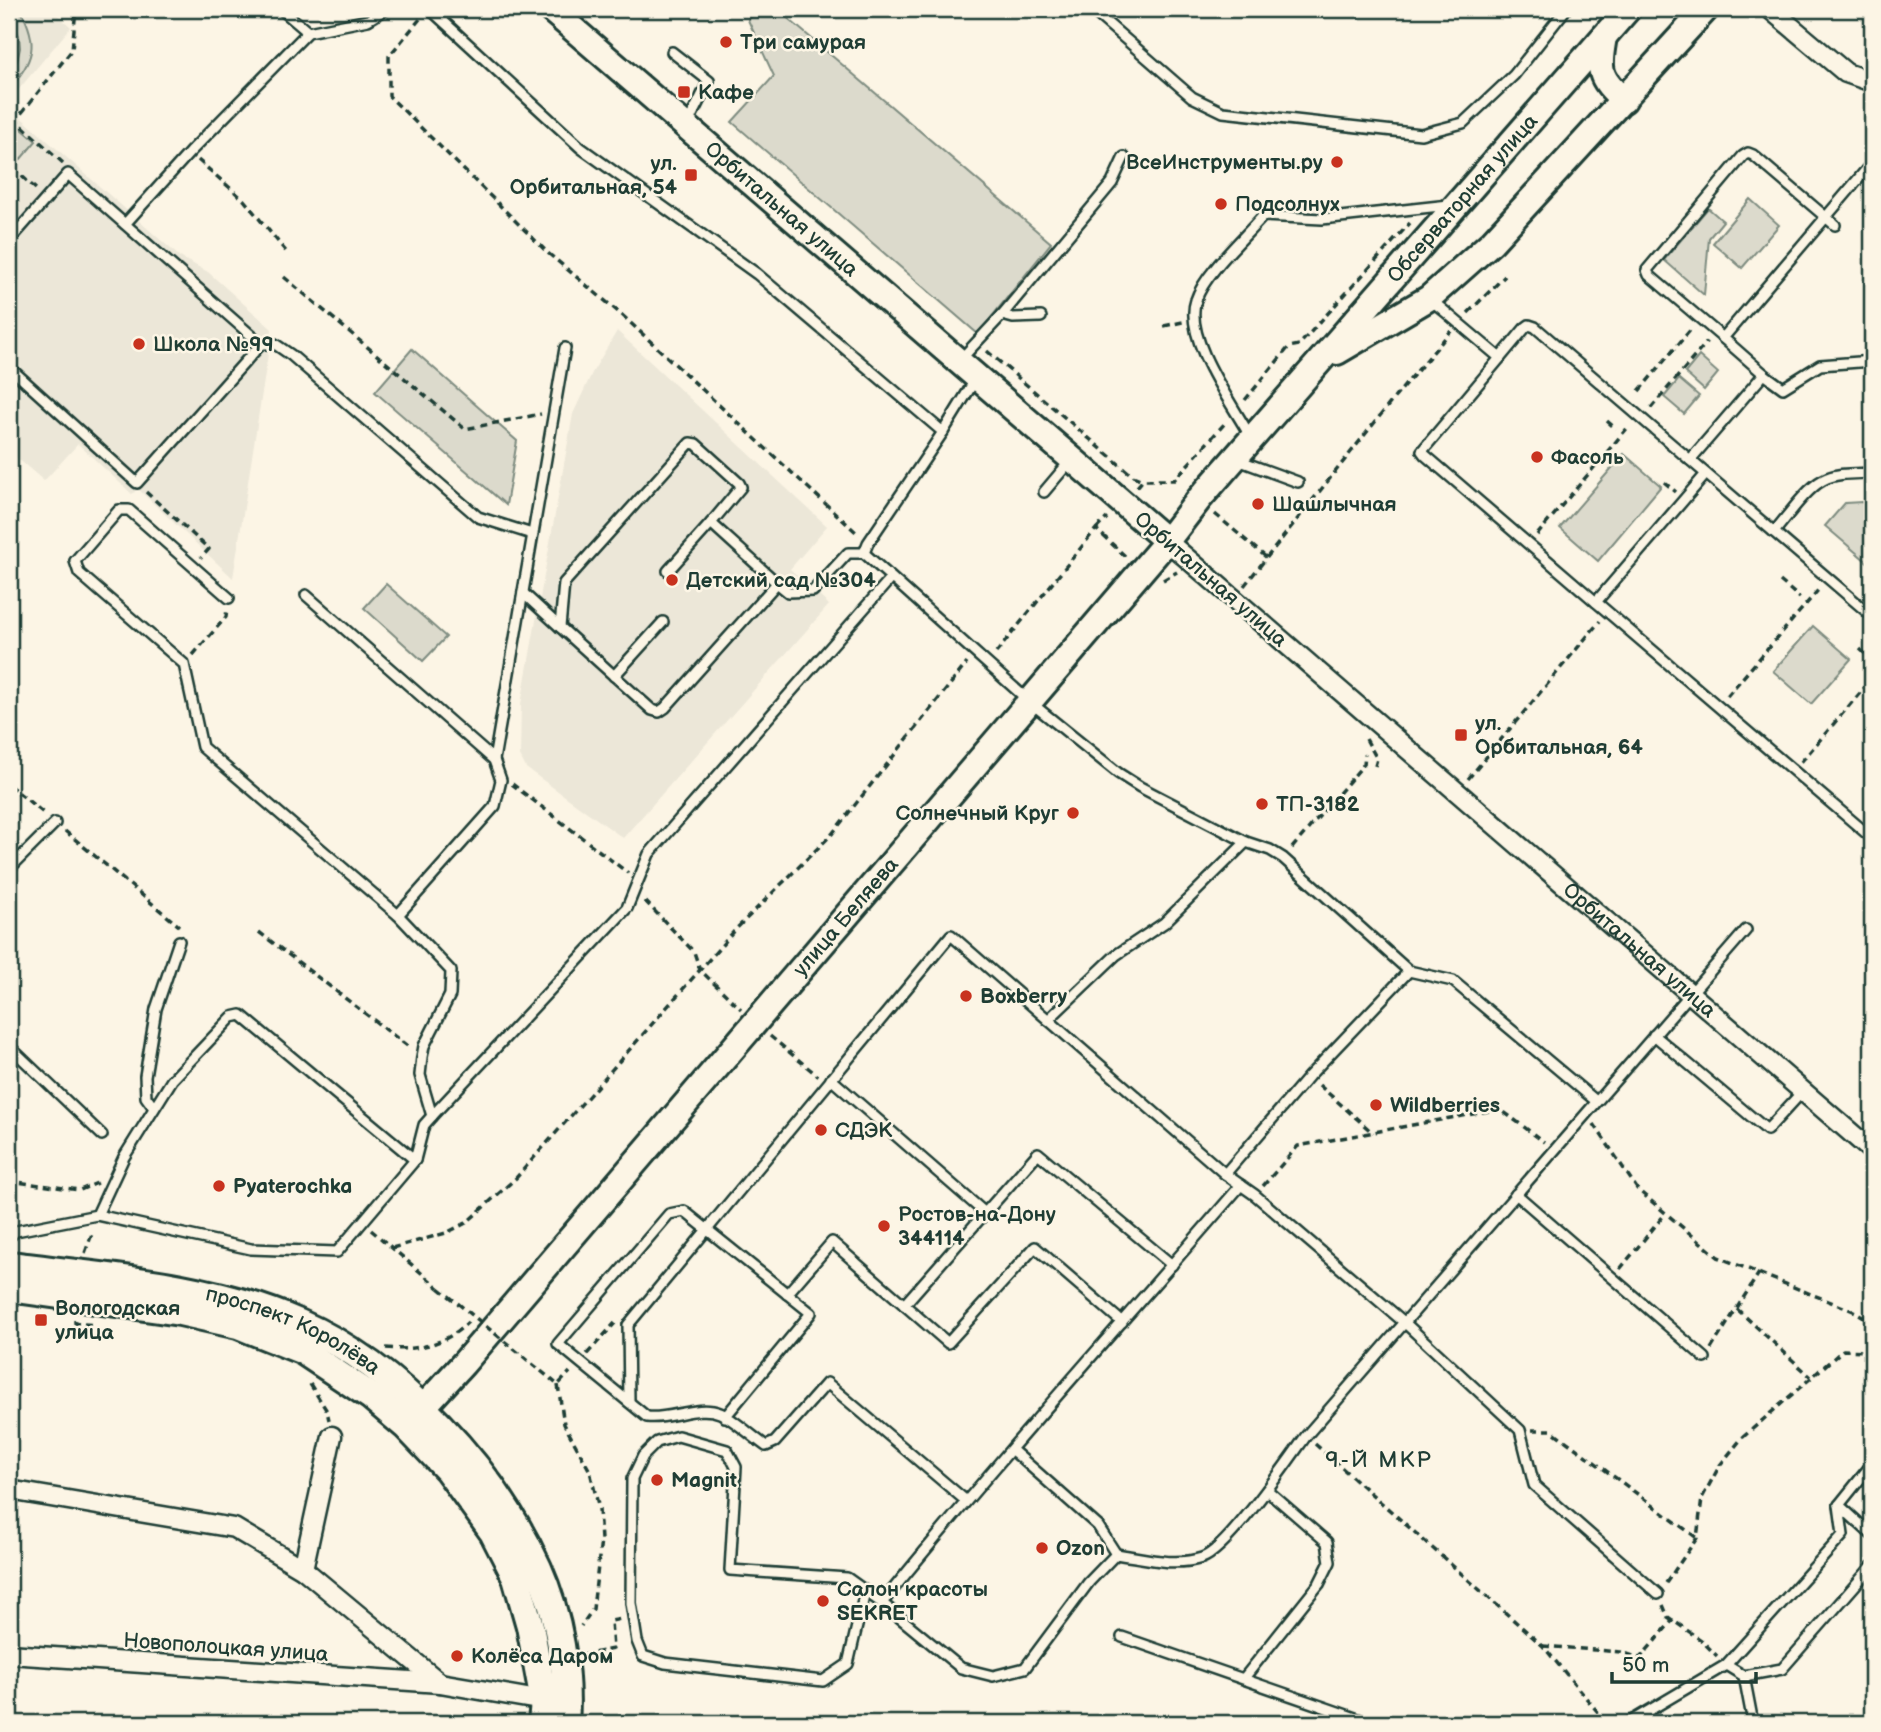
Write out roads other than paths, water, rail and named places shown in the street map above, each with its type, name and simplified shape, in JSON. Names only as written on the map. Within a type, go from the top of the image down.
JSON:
[{"type":"main road","name":"Орбитальная улица","points":[[550,9],[1167,541]]},
{"type":"main road","name":"Обсерваторная улица","points":[[1167,541],[1251,439],[1628,9]]},
{"type":"main road","name":"Обсерваторная улица","points":[[1321,362],[1429,298],[1492,242],[1706,9]]},
{"type":"main road","points":[[1605,36],[1600,61],[1601,75],[1624,100]]},
{"type":"main road","name":"улица Беляева","points":[[414,1417],[525,1292],[1167,541]]},
{"type":"main road","name":"проспект Королёва","points":[[9,1265],[180,1288],[243,1302],[299,1323],[344,1347],[387,1377],[414,1417]]},
{"type":"main road","name":"проспект Королёва","points":[[9,1288],[180,1312],[238,1325],[289,1344],[414,1417],[465,1453],[502,1525]]},
{"type":"main road","points":[[502,1525],[530,1626],[543,1712]]},
{"type":"main road","points":[[502,1525],[539,1569],[555,1619],[567,1695],[565,1723]]},
{"type":"street","points":[[1770,9],[1846,73],[1872,82]]},
{"type":"street","name":"Орбитальная улица","points":[[1167,541],[1872,1151]]},
{"type":"street","points":[[303,1569],[332,1436]]},
{"type":"street","name":"Новополоцкая улица","points":[[9,1490],[234,1528],[303,1569],[440,1683]]},
{"type":"street","name":"Новополоцкая улица","points":[[9,1654],[440,1683],[543,1712]]},
{"type":"lane","points":[[281,9],[308,32]]},
{"type":"lane","points":[[125,224],[190,152],[308,32],[369,20],[386,9]]},
{"type":"lane","points":[[430,9],[581,148],[757,274],[943,432]]},
{"type":"lane","points":[[1091,9],[1192,97],[1223,112],[1421,134],[1463,123],[1514,75],[1566,9]]},
{"type":"lane","points":[[672,52],[709,81],[687,126]]},
{"type":"lane","points":[[1835,225],[1748,153],[1647,270],[1649,275],[1783,388],[1820,365],[1872,361]]},
{"type":"lane","points":[[711,523],[788,592],[813,591],[848,553],[866,548],[943,432],[977,342],[1112,183],[1124,157]]},
{"type":"lane","points":[[1719,335],[1872,163]]},
{"type":"lane","points":[[9,242],[68,174],[261,344],[275,344],[291,355],[478,517],[532,534]]},
{"type":"lane","points":[[1251,439],[1199,345],[1192,320],[1196,298],[1212,273],[1264,216],[1322,219],[1458,204]]},
{"type":"lane","points":[[1429,298],[1500,358]]},
{"type":"lane","points":[[1002,315],[1013,318],[1041,317]]},
{"type":"lane","points":[[1872,616],[1535,327],[1529,325],[1525,328],[1422,451],[1872,838]]},
{"type":"lane","points":[[9,368],[137,483],[261,344]]},
{"type":"lane","points":[[398,915],[495,806],[500,780],[494,760],[565,348]]},
{"type":"lane","points":[[1690,460],[1765,374]]},
{"type":"lane","points":[[560,627],[564,583],[690,443],[696,444],[741,487],[668,571]]},
{"type":"lane","points":[[1044,492],[1072,459]]},
{"type":"lane","points":[[1234,459],[1298,482]]},
{"type":"lane","points":[[1774,532],[1823,480],[1839,475],[1872,473]]},
{"type":"lane","points":[[1596,602],[1706,474]]},
{"type":"lane","points":[[229,598],[129,510],[119,510],[75,561],[79,573],[184,664],[202,747],[398,915],[451,971],[450,995],[424,1046],[422,1057],[420,1075],[432,1116]]},
{"type":"lane","points":[[866,548],[891,578],[987,664],[1118,773],[1246,842],[1270,850],[1283,858],[1409,971],[1453,981],[1596,1101]]},
{"type":"lane","points":[[9,1237],[16,1231],[97,1215],[251,1249],[337,1252],[415,1160],[424,1125],[627,908],[649,854],[891,578]]},
{"type":"lane","points":[[523,593],[652,710],[659,712],[777,583]]},
{"type":"lane","points":[[306,595],[494,760]]},
{"type":"lane","points":[[614,676],[663,622]]},
{"type":"lane","points":[[9,869],[55,822]]},
{"type":"lane","points":[[1048,1020],[1116,955],[1164,923],[1246,842]]},
{"type":"lane","points":[[1012,1450],[1098,1526],[1116,1554],[1175,1563],[1213,1553],[1267,1490],[1306,1436],[1746,930]]},
{"type":"lane","points":[[629,1402],[628,1325],[951,935],[1225,1174],[1255,1195],[1405,1323],[1520,1430],[1534,1485],[1658,1594]]},
{"type":"lane","points":[[154,1108],[146,1097],[145,1076],[156,1009],[179,941]]},
{"type":"lane","points":[[1225,1174],[1309,1076],[1409,971]]},
{"type":"lane","points":[[97,1215],[124,1157],[172,1080],[232,1017],[241,1015],[415,1160]]},
{"type":"lane","points":[[1654,1035],[1767,1130],[1803,1091]]},
{"type":"lane","points":[[9,1046],[102,1135]]},
{"type":"lane","points":[[829,1082],[985,1213]]},
{"type":"lane","points":[[904,1305],[1038,1153],[1172,1265]]},
{"type":"lane","points":[[882,1603],[965,1500],[1012,1450],[1241,1185]]},
{"type":"lane","points":[[1516,1194],[1705,1358]]},
{"type":"lane","points":[[726,1417],[811,1313],[684,1210],[669,1214],[558,1344],[647,1417],[659,1419],[699,1411],[719,1413],[766,1446],[775,1442],[827,1383],[965,1500]]},
{"type":"lane","points":[[787,1294],[832,1242],[948,1343],[1035,1247],[1122,1322]]},
{"type":"lane","points":[[865,1591],[848,1664],[823,1681],[665,1663],[643,1656],[637,1641],[631,1603],[632,1479],[643,1455],[657,1441],[678,1436],[727,1450],[736,1466],[730,1570],[847,1578],[882,1603],[961,1668],[993,1675],[1025,1668],[1089,1582],[1116,1554]]},
{"type":"lane","points":[[1628,1723],[1726,1665],[1843,1535],[1839,1505],[1872,1464]]},
{"type":"lane","points":[[1244,1678],[1320,1584],[1330,1562],[1327,1542],[1267,1490]]},
{"type":"lane","points":[[1839,1505],[1872,1535]]},
{"type":"lane","points":[[1726,1665],[1744,1676],[1782,1669],[1872,1566]]},
{"type":"lane","points":[[1122,1637],[1370,1723]]},
{"type":"lane","points":[[1744,1676],[1753,1723]]},
{"type":"place","name":"Три самурая","points":[[726,42]]},
{"type":"place","name":"Кафе","points":[[684,92]]},
{"type":"place","name":"ВсеИнструменты.ру","points":[[1337,162]]},
{"type":"place","name":"ул. Орбитальная, 54","points":[[691,175]]},
{"type":"place","name":"Подсолнух","points":[[1221,204]]},
{"type":"place","name":"Школа №99","points":[[139,344]]},
{"type":"place","name":"Фасоль","points":[[1537,457]]},
{"type":"place","name":"Шашлычная","points":[[1258,504]]},
{"type":"place","name":"Детский сад №304","points":[[672,580]]},
{"type":"place","name":"ул. Орбитальная, 64","points":[[1461,735]]},
{"type":"place","name":"ТП-3182","points":[[1262,804]]},
{"type":"place","name":"Солнечный Круг","points":[[1073,813]]},
{"type":"place","name":"Boxberry","points":[[966,996]]},
{"type":"place","name":"Wildberries","points":[[1376,1105]]},
{"type":"place","name":"СДЭК","points":[[821,1130]]},
{"type":"place","name":"Pyaterochka","points":[[219,1186]]},
{"type":"place","name":"Ростов-на-Дону 344114","points":[[884,1226]]},
{"type":"place","name":"Вологодская улица","points":[[41,1320]]},
{"type":"place","name":"Magnit","points":[[657,1480]]},
{"type":"place","name":"Ozon","points":[[1042,1548]]},
{"type":"place","name":"Салон красоты SEKRET","points":[[823,1601]]},
{"type":"place","name":"Колёса Даром","points":[[457,1656]]},
{"type":"district","name":"9-Й МКР","points":[[1379,1459]]}]
